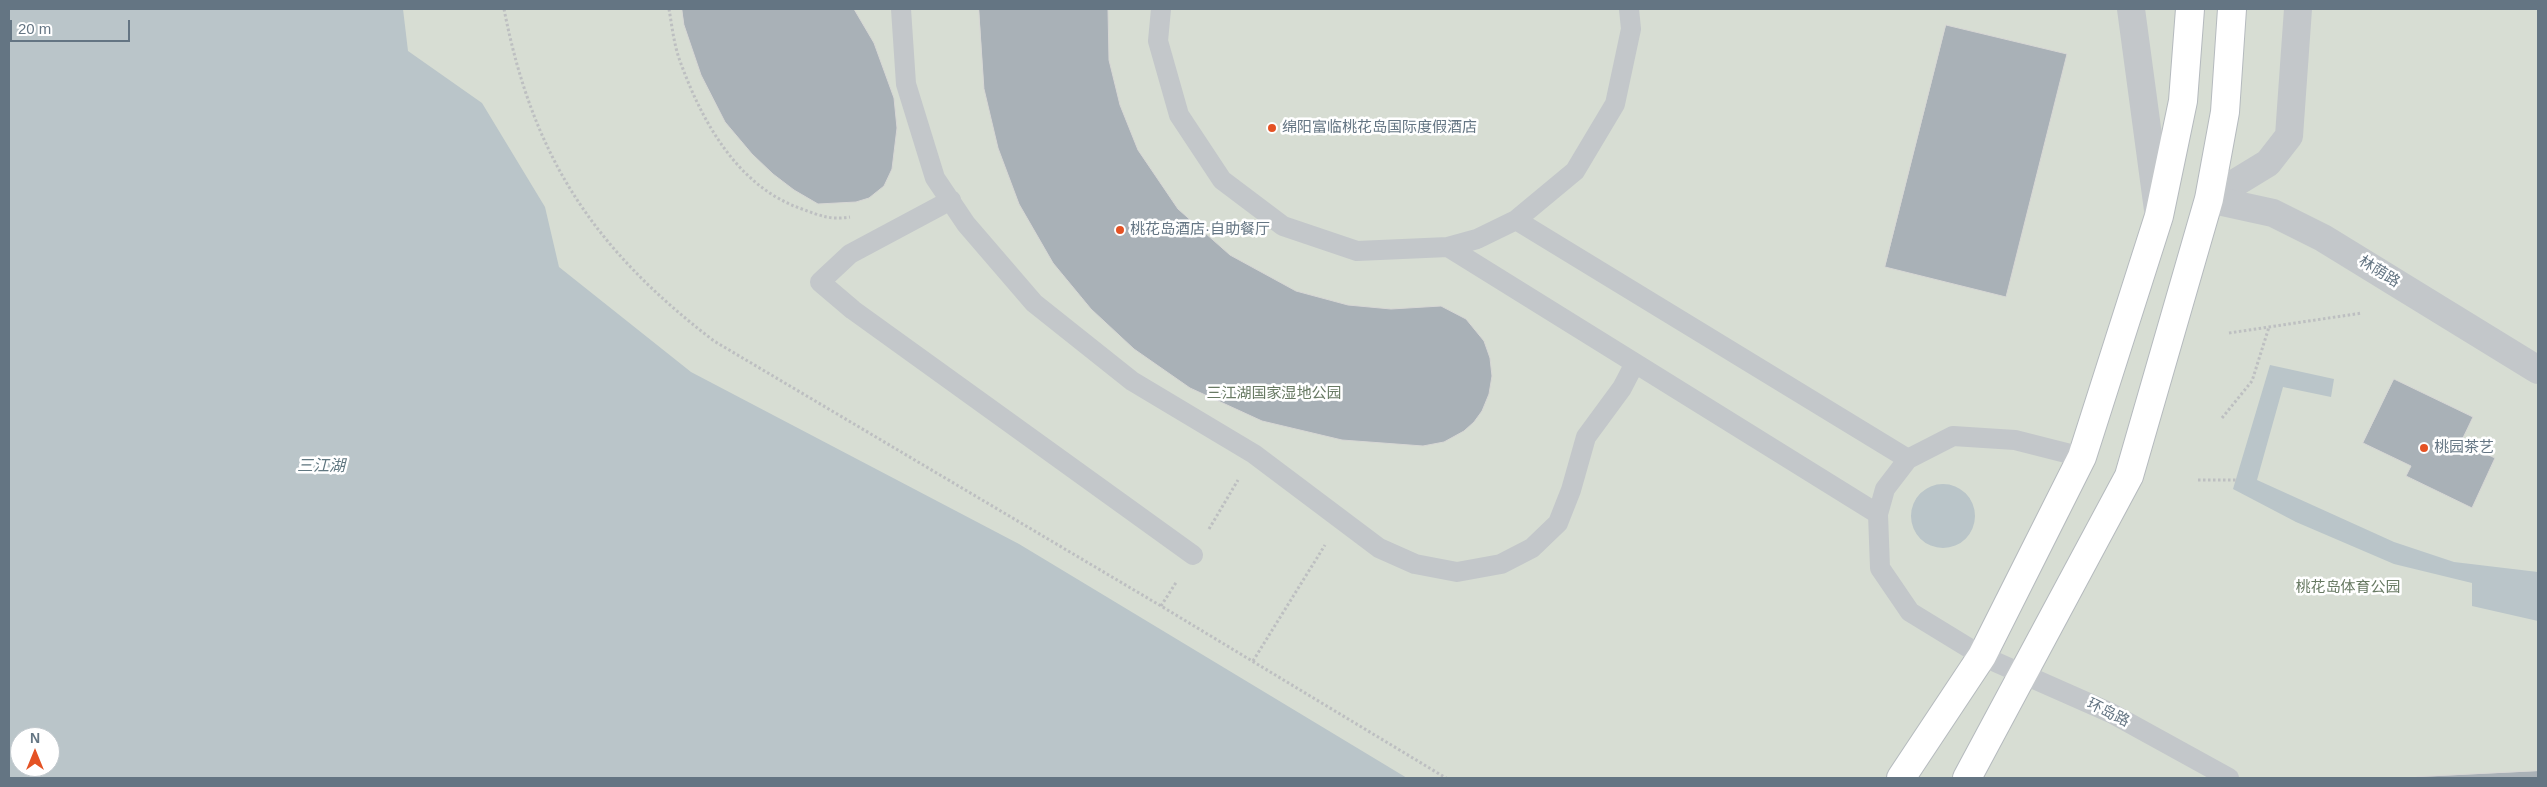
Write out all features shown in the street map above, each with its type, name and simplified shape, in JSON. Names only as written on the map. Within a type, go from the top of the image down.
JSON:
[{"type":"main road","points":[[1901,778],[1982,656],[2082,457],[2159,216],[2183,101],[2190,9]]},
{"type":"main road","points":[[1967,778],[2024,675],[2129,476],[2209,199],[2225,112],[2232,9]]},
{"type":"street","points":[[2132,9],[2159,216]]},
{"type":"street","points":[[2209,199],[2268,163],[2289,136],[2298,9]]},
{"type":"street","name":"林荫路","points":[[2209,199],[2273,213],[2323,238],[2538,370]]},
{"type":"lane","points":[[901,9],[906,84],[935,178],[966,224],[1034,303],[1132,381],[1254,454],[1379,548],[1415,564],[1457,572],[1501,564],[1532,548],[1558,523],[1572,490],[1586,437],[1622,388],[1635,363]]},
{"type":"lane","points":[[1161,9],[1158,41],[1179,115],[1222,180],[1283,226],[1357,251],[1448,247],[1477,240],[1516,220],[1575,171],[1615,104],[1631,29],[1628,9]]},
{"type":"lane","points":[[951,200],[850,254],[820,282],[853,310],[1193,555]]},
{"type":"lane","points":[[1516,220],[1908,459],[1953,436],[2015,440],[2082,457]]},
{"type":"lane","points":[[1448,247],[1878,514]]},
{"type":"lane","name":"环岛路","points":[[1908,459],[1885,489],[1878,514],[1880,568],[1910,612],[1982,656],[2111,713],[2229,778]]},
{"type":"path","points":[[504,9],[514,58],[530,110],[556,166],[590,221],[629,268],[672,309],[714,341],[1253,661],[1446,778]]},
{"type":"path","points":[[669,9],[679,60],[707,122],[738,167],[783,202],[832,220],[860,215]]},
{"type":"path","points":[[2229,333],[2362,313]]},
{"type":"path","points":[[2222,418],[2252,381],[2269,327]]},
{"type":"path","points":[[1212,524],[1254,454]]},
{"type":"path","points":[[2198,480],[2236,480]]},
{"type":"path","points":[[1253,661],[1341,519]]},
{"type":"green space","name":"三江湖国家湿地公园","points":[[9,9],[2538,9],[2538,778],[9,778]]},
{"type":"water","name":"三江湖","points":[[9,9],[403,9],[408,51],[482,103],[545,207],[559,267],[691,372],[1019,544],[1407,778],[9,778]]},
{"type":"water","points":[[2270,365],[2334,379],[2331,397],[2283,387],[2257,480],[2394,542],[2454,562],[2538,572],[2538,621],[2472,606],[2472,583],[2394,564],[2296,522],[2233,489]]},
{"type":"water","points":[[1937,484],[1949,484],[1966,493],[1973,504],[1975,516],[1973,528],[1966,539],[1949,548],[1937,548],[1925,543],[1916,534],[1911,522],[1911,510],[1916,498],[1925,489]]},
{"type":"building","points":[[682,9],[854,9],[874,43],[894,98],[897,128],[892,169],[884,186],[869,198],[856,202],[818,204],[794,190],[773,174],[752,154],[725,122],[701,75],[684,25]]},
{"type":"building","points":[[979,9],[1108,9],[1109,60],[1120,105],[1138,150],[1178,209],[1230,255],[1296,291],[1348,305],[1391,309],[1441,306],[1466,319],[1484,341],[1490,358],[1492,376],[1489,394],[1482,411],[1474,422],[1464,431],[1444,442],[1423,446],[1342,440],[1262,421],[1190,388],[1134,349],[1091,309],[1053,263],[1019,204],[998,148],[984,89]]},
{"type":"building","points":[[1946,25],[2067,54],[2006,297],[1885,267]]},
{"type":"building","name":"桃园茶艺","points":[[2394,379],[2473,417],[2461,442],[2495,458],[2472,508],[2406,476],[2411,466],[2363,443]]},
{"type":"building","points":[[2538,771],[2538,778],[2417,778],[2417,777]]},
{"type":"place","name":"绵阳富临桃花岛国际度假酒店","points":[[1272,128]]},
{"type":"place","name":"桃花岛酒店·自助餐厅","points":[[1120,230]]},
{"type":"place","name":"桃园茶艺","points":[[2424,448]]},
{"type":"park label","name":"桃花岛体育公园","points":[[2348,588]]}]
